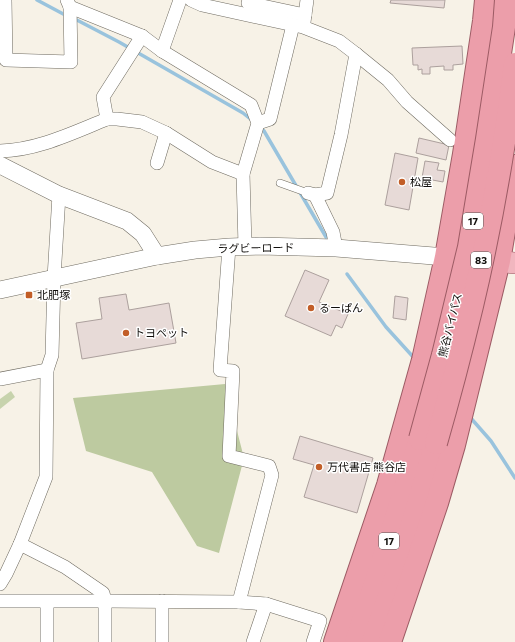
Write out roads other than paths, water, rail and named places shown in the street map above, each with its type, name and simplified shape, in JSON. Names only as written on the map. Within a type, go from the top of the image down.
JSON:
[{"type":"highway","name":"17","points":[[335,642],[388,485],[423,360],[446,257],[464,154],[486,0]]},
{"type":"highway","name":"熊谷バイパス","points":[[356,642],[383,560],[436,442],[444,355],[468,247],[487,139],[504,27],[506,0]]},
{"type":"highway","name":"熊谷バイパス","points":[[373,642],[401,562],[457,366],[474,296],[494,197],[515,64]]},
{"type":"highway","name":"17","points":[[390,642],[437,503],[436,442],[465,400],[507,262],[515,166]]},
{"type":"main road","name":"ラグビーロード","points":[[446,257],[507,262]]},
{"type":"street","points":[[6,0],[6,60],[71,62],[71,26],[69,5]]},
{"type":"street","points":[[162,50],[180,0]]},
{"type":"street","points":[[191,0],[202,5],[300,22]]},
{"type":"street","points":[[257,127],[270,119],[307,0]]},
{"type":"street","points":[[248,3],[300,22],[339,41],[388,80],[407,102],[450,140]]},
{"type":"street","points":[[69,5],[162,50],[251,105],[257,127],[243,174],[237,246],[220,370],[233,371],[229,456],[269,466],[272,475],[239,602]]},
{"type":"street","points":[[107,119],[103,98],[140,40]]},
{"type":"street","points":[[336,248],[333,232],[312,194],[327,193],[341,135],[356,54]]},
{"type":"street","points":[[0,152],[45,144],[107,119],[118,119],[142,122],[166,133],[212,162],[243,174]]},
{"type":"street","points":[[157,163],[166,133]]},
{"type":"street","points":[[0,165],[59,195],[127,221],[143,234],[157,256]]},
{"type":"street","points":[[0,584],[20,544],[46,477],[47,370],[52,355],[54,278],[59,195]]},
{"type":"street","name":"ラグビーロード","points":[[0,290],[157,256],[195,250],[237,246],[336,248],[446,257]]},
{"type":"street","points":[[0,379],[47,370]]},
{"type":"street","points":[[20,544],[65,567],[103,593],[105,601],[105,642]]},
{"type":"street","points":[[0,601],[162,601],[239,602],[266,604],[320,621],[313,642]]},
{"type":"street","points":[[162,601],[162,642]]},
{"type":"street","points":[[47,602],[47,642]]},
{"type":"street","points":[[253,642],[266,604]]},
{"type":"lane","points":[[280,184],[312,194]]},
{"type":"waterway","points":[[37,0],[67,16]]},
{"type":"waterway","points":[[73,18],[119,42],[243,113],[253,121]]},
{"type":"waterway","points":[[260,128],[264,131],[326,237]]},
{"type":"waterway","points":[[347,274],[386,327],[415,359]]},
{"type":"waterway","points":[[469,416],[491,441],[515,478]]},
{"type":"place","name":"松屋","points":[[402,182]]},
{"type":"place","name":"北肥塚","points":[[29,295]]},
{"type":"place","name":"るーぱん","points":[[311,308]]},
{"type":"place","name":"トヨペット","points":[[126,333]]},
{"type":"place","name":"万代書店 熊谷店","points":[[319,467]]}]
